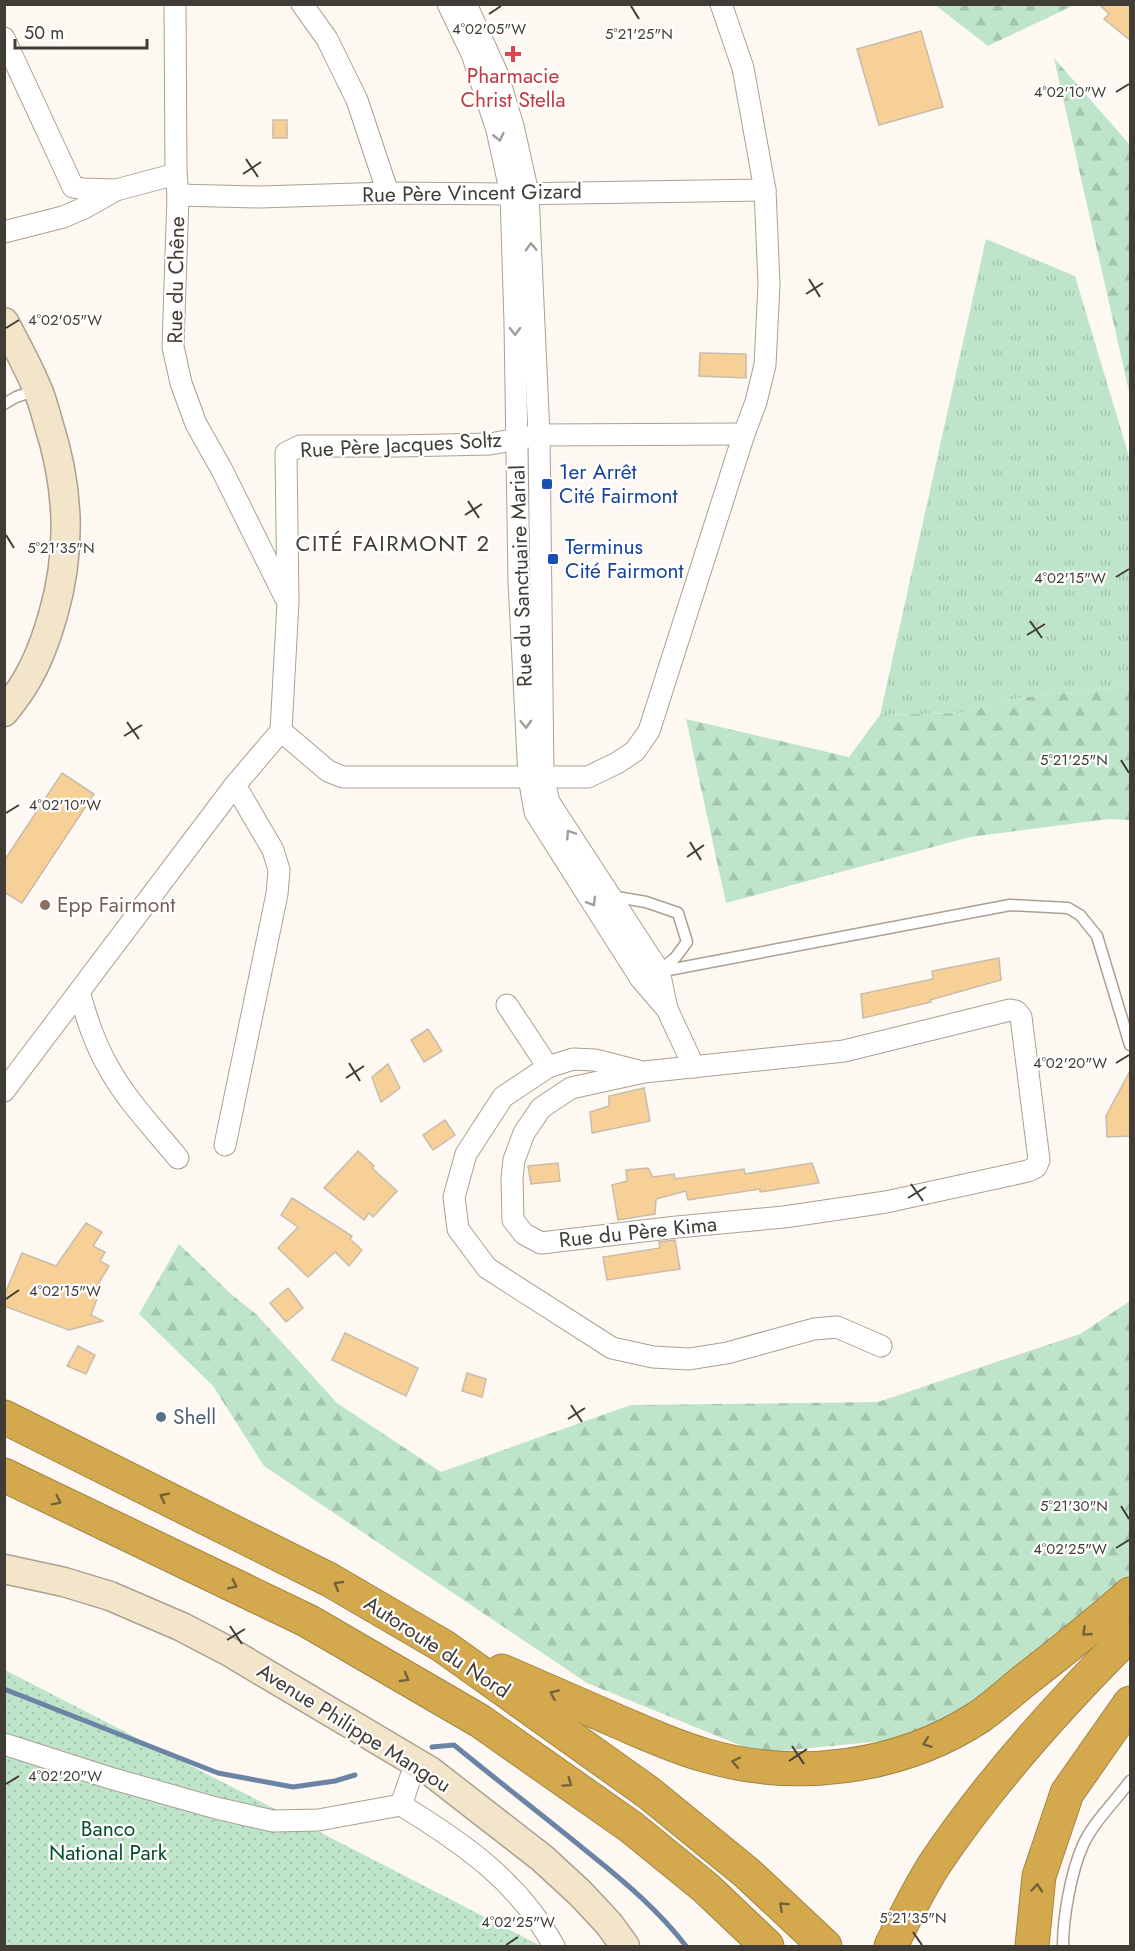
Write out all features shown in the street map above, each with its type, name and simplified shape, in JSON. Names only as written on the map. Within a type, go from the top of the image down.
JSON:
[{"type":"highway","name":"Autoroute du Nord","points":[[4,1417],[330,1580],[443,1646],[649,1793],[747,1873],[825,1947]]},
{"type":"highway","name":"Autoroute du Nord","points":[[4,1475],[309,1622],[480,1721],[631,1827],[706,1888],[767,1947]]},
{"type":"highway","points":[[443,1646],[645,1733],[704,1755],[753,1766],[805,1770],[852,1766],[898,1754],[937,1739],[979,1717],[1082,1636],[1131,1593]]},
{"type":"highway","points":[[892,1945],[933,1866],[994,1783],[1079,1686],[1131,1634]]},
{"type":"highway","points":[[1032,1947],[1038,1876],[1067,1793],[1131,1702]]},
{"type":"street","name":"Rue du Chêne","points":[[175,4],[178,195],[173,347],[181,383],[196,424],[222,470],[288,602]]},
{"type":"street","points":[[302,4],[327,39],[357,100],[388,193]]},
{"type":"street","name":"Rue du Sanctuaire Marial","points":[[448,4],[472,54],[519,193],[517,438],[519,582],[536,777],[549,802],[609,896],[694,1067]]},
{"type":"street","name":"Rue du Sanctuaire Marial","points":[[466,4],[497,73],[513,126],[519,193],[539,435],[540,583],[535,812],[650,975]]},
{"type":"street","points":[[4,1091],[235,785],[281,731],[328,771],[343,777],[588,777],[635,751],[649,731],[756,402],[765,365],[769,284],[765,190],[742,69],[721,4]]},
{"type":"street","points":[[4,38],[73,187],[116,190]]},
{"type":"street","points":[[4,232],[63,218],[116,190],[176,174]]},
{"type":"street","name":"Rue Père Vincent Gizard","points":[[178,195],[260,197],[388,193],[765,190]]},
{"type":"street","points":[[4,322],[38,390],[56,446],[65,494],[65,561],[59,595],[33,671],[4,712]]},
{"type":"street","name":"Rue Père Jacques Soltz","points":[[281,731],[288,602],[286,453],[300,446],[398,447],[490,444],[539,435],[744,434]]},
{"type":"street","points":[[519,582],[540,583]]},
{"type":"street","points":[[225,1145],[277,894],[279,870],[269,842],[235,785]]},
{"type":"street","points":[[79,992],[91,1030],[110,1070],[132,1102],[178,1158]]},
{"type":"street","points":[[507,1005],[548,1067]]},
{"type":"street","name":"Rue du Père Kima","points":[[1010,1010],[1016,1011],[1021,1017],[1039,1160],[1036,1167],[1028,1171],[885,1202],[784,1217],[541,1243],[524,1234],[513,1220],[514,1160],[524,1133],[541,1108],[571,1088],[644,1072],[694,1067],[844,1051],[1010,1010]]},
{"type":"street","points":[[644,1072],[595,1060],[573,1059],[548,1067],[503,1097],[466,1154],[454,1197],[458,1229],[487,1268],[612,1348],[653,1357],[689,1359],[727,1353],[796,1334],[837,1327],[881,1346]]},
{"type":"street","name":"Avenue Philippe Mangou","points":[[4,1569],[64,1582],[110,1596],[182,1627],[228,1651],[416,1762],[482,1810],[542,1858],[609,1924],[625,1947]]},
{"type":"street","points":[[4,1744],[110,1778],[216,1808],[273,1821],[318,1820],[400,1805],[445,1832],[493,1868],[547,1932],[554,1947]]},
{"type":"street","points":[[400,1805],[416,1762]]},
{"type":"lane","points":[[4,404],[16,397],[38,390]]},
{"type":"lane","points":[[609,896],[646,902],[678,913],[687,942],[675,958],[650,975]]},
{"type":"lane","points":[[650,975],[1010,904],[1068,908],[1080,915],[1097,936],[1130,1045]]},
{"type":"lane","points":[[1063,1947],[1070,1888],[1083,1845],[1104,1813],[1131,1781]]},
{"type":"green space","points":[[935,5],[1074,5],[988,46]]},
{"type":"green space","points":[[1054,58],[1130,145],[1130,396]]},
{"type":"green space","points":[[986,239],[1075,276],[1130,460],[1130,681],[1111,688],[1019,698],[961,713],[880,715]]},
{"type":"green space","points":[[1130,681],[1130,820],[1109,819],[970,837],[726,903],[686,719],[849,757],[880,715],[961,713],[1019,698],[1111,688]]},
{"type":"green space","points":[[179,1244],[231,1294],[257,1315],[337,1403],[441,1472],[631,1405],[878,1402],[1080,1334],[1130,1301],[1130,1582],[982,1706],[902,1739],[759,1753],[587,1683],[264,1466],[213,1386],[139,1314]]},
{"type":"green space","name":"Banco National Park","points":[[5,1670],[541,1946],[5,1946]]},
{"type":"building","points":[[1099,4],[1131,4],[1131,41],[1104,19],[1109,14]]},
{"type":"building","points":[[921,31],[943,107],[879,125],[857,49]]},
{"type":"building","points":[[273,120],[287,120],[287,138],[273,138]]},
{"type":"building","points":[[700,353],[746,354],[746,378],[699,376]]},
{"type":"building","points":[[62,773],[94,794],[22,903],[4,892],[4,861]]},
{"type":"building","points":[[999,958],[1001,980],[930,1000],[931,1002],[863,1018],[861,994],[933,979],[932,971]]},
{"type":"building","points":[[428,1029],[442,1051],[424,1062],[411,1040]]},
{"type":"building","points":[[388,1064],[400,1088],[381,1102],[372,1077]]},
{"type":"building","points":[[1131,1069],[1131,1136],[1107,1137],[1106,1116]]},
{"type":"building","points":[[644,1088],[650,1121],[592,1133],[590,1112],[609,1106],[609,1096]]},
{"type":"building","points":[[445,1120],[455,1135],[433,1150],[423,1135]]},
{"type":"building","points":[[358,1151],[374,1166],[372,1168],[397,1191],[373,1217],[369,1213],[364,1220],[324,1188]]},
{"type":"building","points":[[558,1163],[560,1181],[531,1184],[528,1166]]},
{"type":"building","points":[[812,1163],[819,1183],[688,1200],[686,1191],[656,1199],[655,1214],[618,1220],[612,1185],[627,1181],[626,1170],[648,1168],[653,1177],[674,1174],[675,1179],[744,1169],[745,1174]]},
{"type":"building","points":[[292,1198],[352,1236],[350,1239],[362,1250],[349,1266],[335,1252],[308,1277],[278,1248],[298,1227],[281,1215]]},
{"type":"building","points":[[86,1223],[102,1232],[93,1246],[105,1252],[100,1261],[109,1266],[92,1294],[98,1296],[91,1315],[103,1321],[69,1330],[4,1306],[4,1296],[22,1253],[56,1266]]},
{"type":"building","points":[[675,1240],[680,1269],[607,1280],[603,1257],[660,1248],[659,1242]]},
{"type":"building","points":[[288,1288],[303,1308],[286,1322],[270,1303]]},
{"type":"building","points":[[345,1333],[418,1368],[406,1396],[332,1360]]},
{"type":"building","points":[[78,1346],[95,1355],[86,1374],[67,1366]]},
{"type":"building","points":[[467,1373],[486,1379],[482,1397],[462,1391]]},
{"type":"waterway","points":[[4,1689],[218,1773],[293,1787],[335,1781],[355,1775]]},
{"type":"waterway","points":[[432,1747],[454,1745],[629,1886],[665,1921],[686,1946]]},
{"type":"place","name":"Pharmacie Christ Stella","points":[[513,54]]},
{"type":"place","name":"1er Arrêt Cité Fairmont","points":[[547,484]]},
{"type":"place","name":"Terminus Cité Fairmont","points":[[553,559]]},
{"type":"place","name":"Epp Fairmont","points":[[45,905]]},
{"type":"place","name":"Shell","points":[[161,1417]]},
{"type":"district","name":"CITÉ FAIRMONT 2","points":[[393,543]]}]
